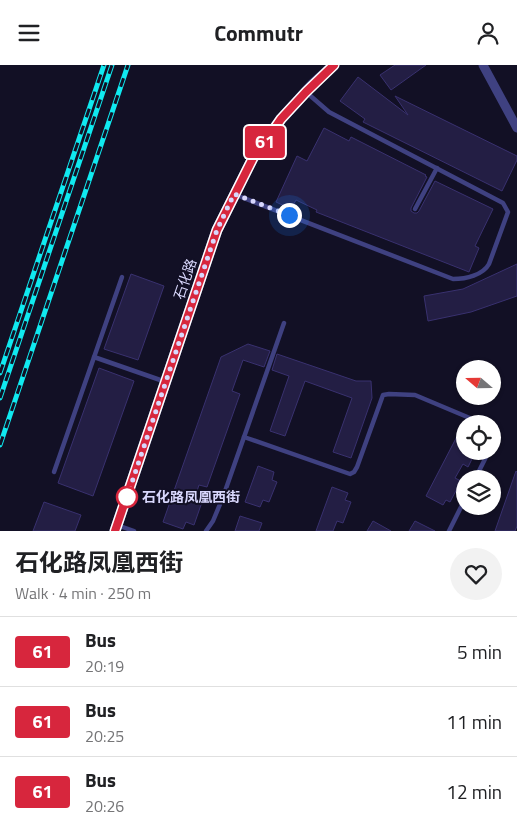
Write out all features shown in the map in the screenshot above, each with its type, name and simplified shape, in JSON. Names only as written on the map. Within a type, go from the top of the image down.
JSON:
[{"type":"street","name":"石化路","points":[[116,528],[217,230],[253,158],[281,119],[334,65]]},
{"type":"street","points":[[483,65],[517,128]]},
{"type":"lane","points":[[234,194],[453,279],[463,279],[485,270],[489,264],[508,212],[503,203],[329,112],[306,92]]},
{"type":"lane","points":[[415,209],[437,168]]},
{"type":"lane","points":[[54,472],[122,277]]},
{"type":"lane","points":[[206,531],[213,521],[219,505],[284,323]]},
{"type":"lane","points":[[94,357],[166,382]]},
{"type":"lane","points":[[244,437],[350,473],[354,472],[357,467],[383,395],[416,395],[463,415]]},
{"type":"lane","points":[[449,531],[457,515]]},
{"type":"lane","points":[[116,528],[134,531]]},
{"type":"building","points":[[395,65],[426,65],[391,90],[380,75]]},
{"type":"building","points":[[358,77],[408,115],[395,96],[517,156],[517,160],[502,191],[363,122],[365,119],[340,101]]},
{"type":"building","points":[[324,128],[349,141],[351,137],[426,175],[427,177],[411,208],[411,211],[414,213],[419,211],[435,181],[493,209],[475,246],[479,248],[469,272],[316,212],[317,210],[296,200],[291,209],[276,202],[297,156],[307,161]]},
{"type":"building","points":[[517,264],[517,296],[471,312],[428,321],[424,296],[463,289]]},
{"type":"building","points":[[131,274],[164,286],[138,360],[104,349]]},
{"type":"building","points":[[248,344],[270,351],[264,367],[243,360],[232,391],[240,394],[207,487],[199,485],[194,500],[202,502],[194,525],[186,522],[183,529],[163,522],[221,357]]},
{"type":"building","points":[[277,354],[356,381],[371,381],[372,398],[351,458],[333,452],[352,398],[305,381],[285,436],[270,431],[289,376],[272,370]]},
{"type":"building","points":[[99,368],[134,381],[93,496],[58,483]]},
{"type":"building","points":[[456,438],[456,460],[472,460],[468,467],[463,464],[460,470],[456,470],[456,491],[450,502],[446,500],[443,505],[426,496]]},
{"type":"building","points":[[258,466],[274,472],[272,480],[277,482],[269,502],[263,500],[260,507],[245,502]]},
{"type":"building","points":[[516,471],[517,526],[515,531],[495,531]]},
{"type":"building","points":[[332,487],[348,493],[345,500],[351,502],[343,523],[337,521],[333,531],[316,531]]},
{"type":"building","points":[[44,502],[81,515],[75,531],[33,531]]},
{"type":"building","points":[[240,516],[262,523],[259,531],[235,531]]},
{"type":"building","points":[[373,521],[391,531],[367,531]]},
{"type":"building","points":[[415,521],[435,531],[409,531]]},
{"type":"railway","points":[[0,373],[104,65]]},
{"type":"railway","points":[[0,398],[112,65]]},
{"type":"railway","points":[[0,445],[128,65]]},
{"type":"bus line","name":"61","points":[[115,531],[217,230],[253,158],[281,119],[334,65]]},
{"type":"place","name":"石化路凤凰西街","points":[[127,497]]},
{"type":"route","points":[[127,497],[217,230],[234,194],[289,215]]}]
